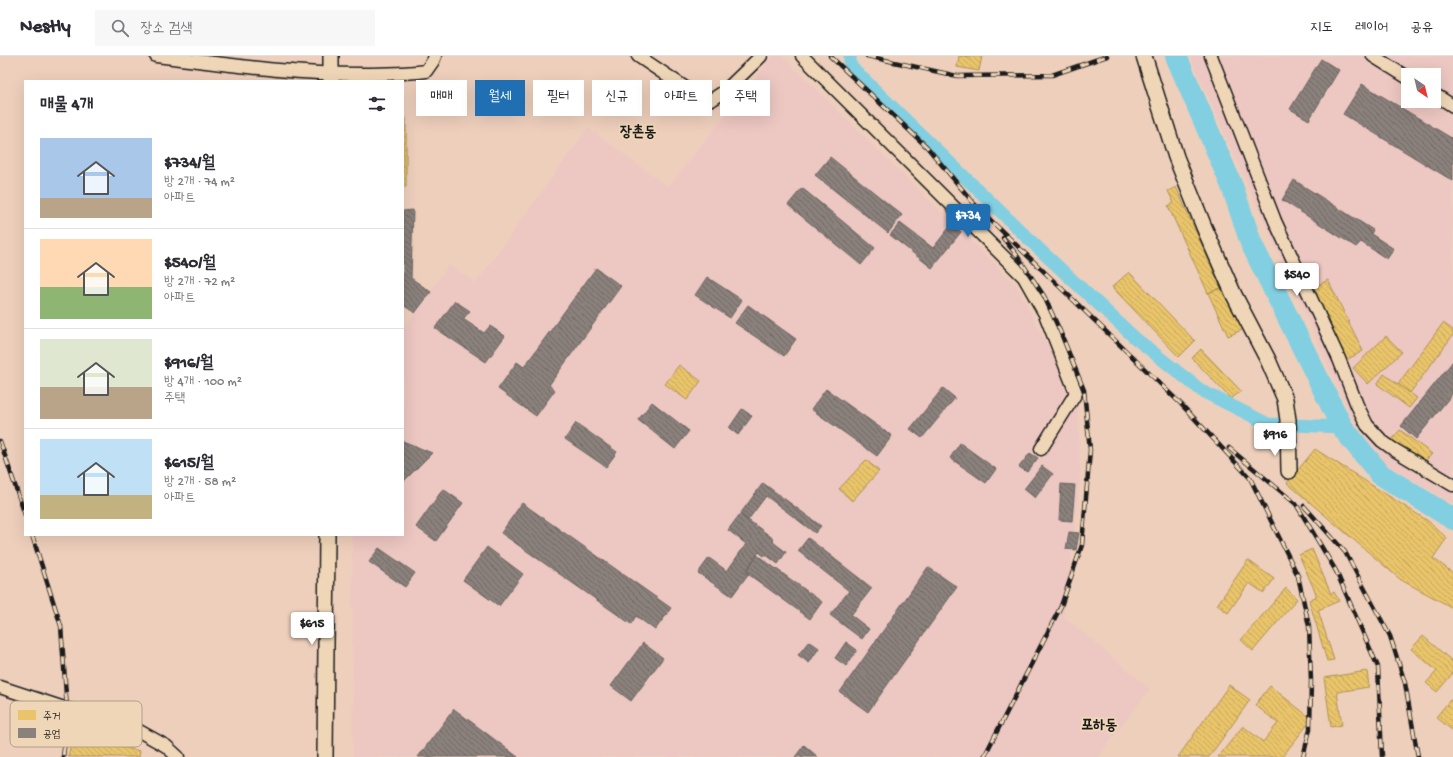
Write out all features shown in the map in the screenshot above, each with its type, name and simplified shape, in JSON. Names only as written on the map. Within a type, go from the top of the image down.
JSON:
[{"type":"street","points":[[156,56],[331,77],[404,74],[426,71],[433,61],[434,56]]},
{"type":"street","points":[[331,56],[331,77]]},
{"type":"street","points":[[638,56],[702,99],[713,99],[724,91],[761,56]]},
{"type":"street","points":[[802,56],[1024,277],[1045,314],[1076,393],[1042,450]]},
{"type":"street","points":[[1144,56],[1176,157],[1201,220],[1234,295],[1268,360],[1285,399],[1288,420],[1289,471]]},
{"type":"street","points":[[1211,56],[1275,221],[1339,359],[1357,405],[1367,425],[1382,441],[1393,449],[1453,485]]},
{"type":"street","points":[[1373,56],[1401,74]]},
{"type":"street","points":[[1441,98],[1453,106]]},
{"type":"street","points":[[325,757],[327,536]]},
{"type":"street","points":[[0,687],[43,701]]},
{"type":"street","points":[[142,733],[166,746],[178,757]]},
{"type":"shaded area","points":[[773,56],[782,56],[1016,285],[1078,404],[1080,480],[1064,617],[1150,689],[1098,757],[353,757],[352,536],[404,536],[404,329],[449,265],[476,283],[588,128],[668,187],[725,116],[770,116],[770,80],[754,80]]},
{"type":"shaded area","points":[[1190,56],[1453,56],[1453,504],[1386,464],[1352,419]]},
{"type":"building: 주거","points":[[959,56],[982,56],[979,71],[957,67]]},
{"type":"building: 주거","points":[[404,118],[406,118],[406,187],[404,187]]},
{"type":"building: 주거","points":[[1176,187],[1221,288],[1208,293],[1168,206],[1174,203],[1168,191]]},
{"type":"building: 주거","points":[[1129,272],[1195,341],[1179,357],[1112,287]]},
{"type":"building: 주거","points":[[1328,280],[1363,351],[1346,360],[1310,289]]},
{"type":"building: 주거","points":[[1221,288],[1244,329],[1228,336],[1208,293]]},
{"type":"building: 주거","points":[[1443,323],[1453,330],[1453,335],[1410,393],[1398,384]]},
{"type":"building: 주거","points":[[1386,336],[1402,352],[1368,384],[1353,368]]},
{"type":"building: 주거","points":[[1201,349],[1241,391],[1231,399],[1192,358]]},
{"type":"building: 주거","points":[[679,365],[701,381],[687,400],[665,384]]},
{"type":"building: 주거","points":[[1384,374],[1417,398],[1409,408],[1377,384]]},
{"type":"building: 주거","points":[[1400,430],[1432,454],[1425,461],[1391,441]]},
{"type":"building: 주거","points":[[1315,449],[1428,521],[1447,538],[1433,558],[1453,573],[1453,608],[1401,580],[1287,483]]},
{"type":"building: 주거","points":[[866,460],[879,471],[852,501],[839,489]]},
{"type":"building: 주거","points":[[1312,549],[1331,594],[1334,592],[1339,601],[1318,610],[1334,660],[1327,661],[1309,600],[1317,596],[1299,555]]},
{"type":"building: 주거","points":[[1248,560],[1274,579],[1264,593],[1249,583],[1228,613],[1217,605]]},
{"type":"building: 주거","points":[[1286,588],[1297,599],[1253,651],[1241,640]]},
{"type":"building: 주거","points":[[1423,636],[1453,662],[1453,673],[1437,692],[1426,683],[1437,671],[1411,649]]},
{"type":"building: 주거","points":[[1367,671],[1369,687],[1337,692],[1342,725],[1331,727],[1324,678]]},
{"type":"building: 주거","points":[[1229,685],[1250,700],[1209,757],[1178,757]]},
{"type":"building: 주거","points":[[1270,686],[1312,719],[1282,757],[1218,757],[1243,726],[1263,742],[1278,723],[1255,705]]},
{"type":"building: 주거","points":[[1450,700],[1453,702],[1453,731],[1436,717]]},
{"type":"building: 주거","points":[[70,747],[122,747],[140,751],[139,757],[68,757]]},
{"type":"building: 공업","points":[[1321,59],[1339,70],[1309,120],[1290,109]]},
{"type":"building: 공업","points":[[1362,84],[1453,139],[1453,181],[1343,114]]},
{"type":"building: 공업","points":[[830,157],[902,215],[888,233],[815,175]]},
{"type":"building: 공업","points":[[1294,180],[1373,230],[1371,234],[1394,249],[1387,259],[1361,242],[1356,247],[1282,200]]},
{"type":"building: 공업","points":[[802,188],[875,248],[861,265],[788,205]]},
{"type":"building: 공업","points":[[413,210],[411,278],[431,292],[415,313],[404,306],[404,211]]},
{"type":"building: 공업","points":[[900,223],[933,248],[952,224],[961,232],[932,268],[890,235]]},
{"type":"building: 공업","points":[[596,268],[621,286],[549,385],[555,390],[536,416],[498,389],[517,362],[524,367]]},
{"type":"building: 공업","points":[[707,277],[742,300],[730,318],[695,295]]},
{"type":"building: 공업","points":[[455,301],[470,311],[463,319],[484,333],[490,326],[505,336],[486,362],[435,328]]},
{"type":"building: 공업","points":[[748,305],[796,339],[784,356],[735,323]]},
{"type":"building: 공업","points":[[1453,361],[1453,393],[1416,439],[1401,426]]},
{"type":"building: 공업","points":[[943,388],[955,398],[922,438],[910,429]]},
{"type":"building: 공업","points":[[826,389],[892,436],[877,456],[811,409]]},
{"type":"building: 공업","points":[[652,402],[689,431],[675,449],[638,420]]},
{"type":"building: 공업","points":[[742,409],[752,416],[738,435],[729,428]]},
{"type":"building: 공업","points":[[576,423],[617,452],[606,467],[565,439]]},
{"type":"building: 공업","points":[[404,441],[432,453],[404,481]]},
{"type":"building: 공업","points":[[960,443],[996,469],[986,483],[950,458]]},
{"type":"building: 공업","points":[[1030,453],[1038,458],[1027,472],[1019,467]]},
{"type":"building: 공업","points":[[1042,466],[1053,474],[1035,498],[1024,489]]},
{"type":"building: 공업","points":[[763,483],[821,526],[815,533],[766,496],[748,520],[740,514]]},
{"type":"building: 공업","points":[[1061,484],[1075,485],[1072,521],[1059,520]]},
{"type":"building: 공업","points":[[443,489],[463,503],[436,541],[416,527]]},
{"type":"building: 공업","points":[[522,503],[671,608],[655,630],[636,616],[631,624],[501,533]]},
{"type":"building: 공업","points":[[740,514],[774,539],[773,542],[786,552],[778,564],[765,554],[764,556],[759,552],[746,571],[749,573],[732,596],[698,573],[709,558],[727,571],[746,544],[728,530]]},
{"type":"building: 공업","points":[[1069,532],[1079,533],[1076,550],[1066,549]]},
{"type":"building: 공업","points":[[808,538],[872,588],[851,615],[869,629],[862,639],[830,615],[849,591],[798,551]]},
{"type":"building: 공업","points":[[487,547],[523,574],[499,606],[463,580]]},
{"type":"building: 공업","points":[[379,548],[415,573],[405,587],[369,562]]},
{"type":"building: 공업","points":[[757,555],[822,602],[810,619],[748,574],[749,573],[746,571]]},
{"type":"building: 공업","points":[[928,567],[957,587],[868,712],[840,692]]},
{"type":"building: 공업","points":[[809,641],[819,648],[809,663],[798,655]]},
{"type":"building: 공업","points":[[846,642],[857,650],[846,666],[835,658]]},
{"type":"building: 공업","points":[[643,643],[663,658],[631,701],[611,686]]},
{"type":"building: 공업","points":[[454,709],[518,757],[418,757]]},
{"type":"building: 공업","points":[[804,745],[818,757],[795,757]]},
{"type":"waterway","points":[[850,56],[850,66],[1038,248],[1135,338],[1202,391],[1268,424],[1342,427]]},
{"type":"waterway","points":[[1176,56],[1232,186],[1251,243],[1342,427],[1380,474],[1453,519]]},
{"type":"railway","points":[[830,56],[927,147],[976,206],[1180,403],[1250,478],[1298,576],[1309,626],[1311,681],[1310,729],[1303,757]]},
{"type":"railway","points":[[867,56],[957,76],[1052,75],[1107,56]]},
{"type":"railway","points":[[984,757],[1061,606],[1082,545],[1090,450],[1084,390],[1060,331],[1044,296],[1016,254],[1003,238]]},
{"type":"railway","points":[[0,441],[24,512]]},
{"type":"railway","points":[[1229,448],[1296,504],[1336,571],[1378,667],[1382,757]]},
{"type":"railway","points":[[1304,506],[1345,552],[1390,636],[1405,683],[1418,757]]},
{"type":"railway","points":[[32,536],[61,626],[66,701]]},
{"type":"railway","points":[[63,757],[64,747]]},
{"type":"district","name":"장촌동","points":[[638,131]]},
{"type":"district","name":"포하동","points":[[1099,724]]}]
